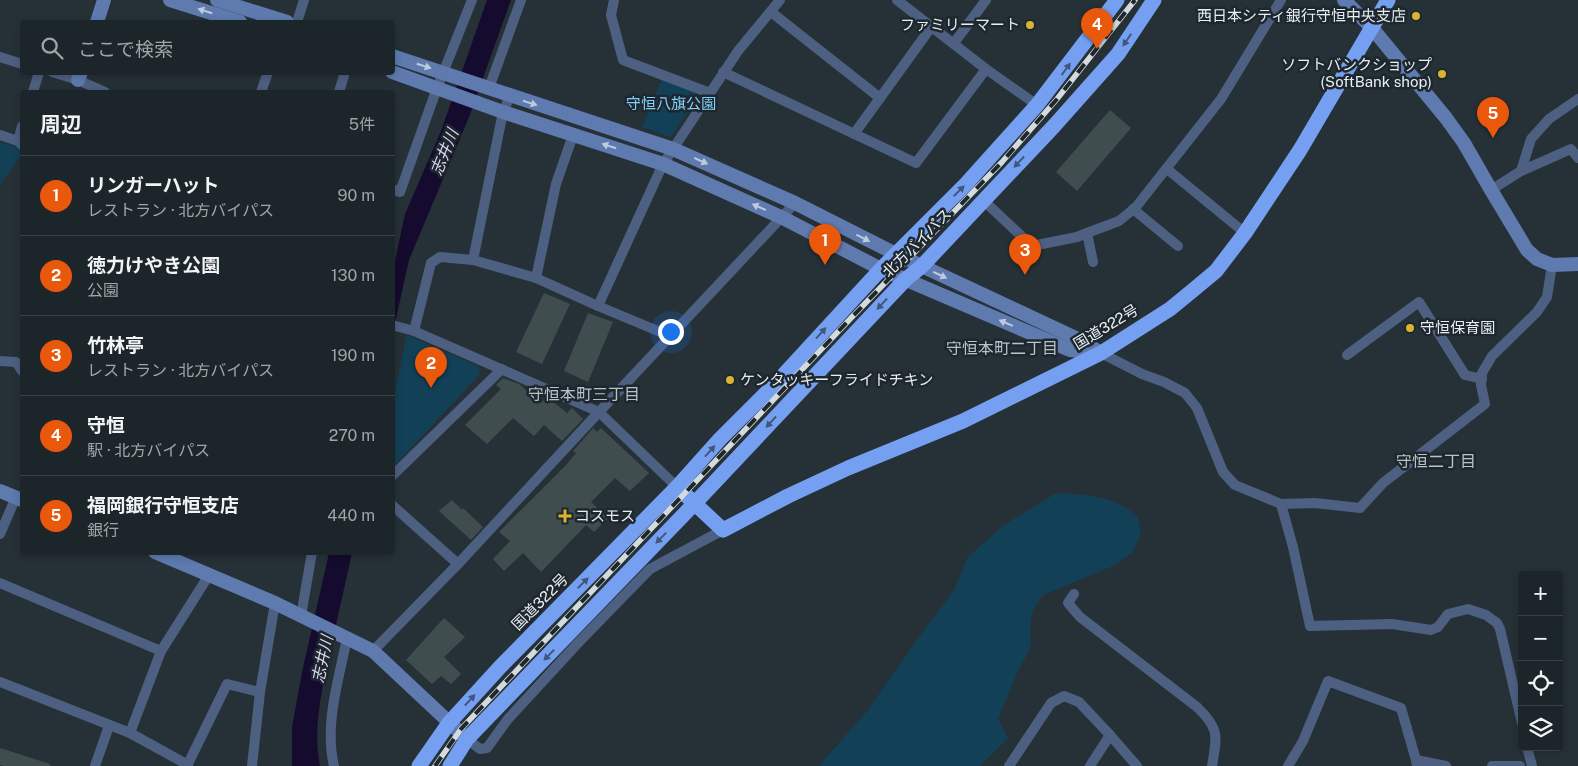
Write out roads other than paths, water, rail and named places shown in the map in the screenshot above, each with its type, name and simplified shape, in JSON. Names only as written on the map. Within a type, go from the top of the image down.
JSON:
[{"type":"highway","name":"北方バイパス","points":[[678,487],[720,439],[777,382],[880,269],[966,184],[1038,105],[1117,0]]},
{"type":"highway","name":"北方バイパス","points":[[695,503],[905,280],[922,266],[1054,126],[1118,54],[1154,0]]},
{"type":"highway","name":"国道322号","points":[[723,530],[788,496],[848,468],[963,421],[1101,353],[1170,309],[1216,271],[1245,233],[1300,150],[1388,0]]},
{"type":"highway","name":"国道322号","points":[[420,766],[449,722],[507,660],[678,487]]},
{"type":"highway","points":[[678,487],[723,530]]},
{"type":"highway","points":[[450,766],[467,740],[695,503]]},
{"type":"street","points":[[98,20],[104,0]]},
{"type":"street","points":[[170,0],[234,20]]},
{"type":"street","points":[[217,0],[281,20]]},
{"type":"street","points":[[298,20],[304,0]]},
{"type":"street","points":[[395,190],[400,192],[450,75],[472,0]]},
{"type":"street","points":[[487,87],[521,0]]},
{"type":"street","points":[[614,0],[611,15],[623,60],[710,93]]},
{"type":"street","points":[[598,306],[663,164],[723,72],[780,0]]},
{"type":"street","points":[[897,0],[1038,105]]},
{"type":"street","points":[[954,43],[986,0]]},
{"type":"street","points":[[983,200],[1032,246],[1076,237],[1119,221],[1134,208],[1221,99],[1281,0]]},
{"type":"street","points":[[1344,0],[1372,28],[1460,137],[1527,250],[1537,259],[1552,265],[1578,264]]},
{"type":"street","points":[[771,12],[880,98]]},
{"type":"street","points":[[854,134],[932,26]]},
{"type":"street","points":[[0,57],[20,63]]},
{"type":"street","points":[[395,57],[673,149],[795,203],[896,254],[1078,338],[1101,353],[1185,393],[1197,408],[1225,476],[1235,485],[1281,504],[1315,503],[1360,508],[1383,483],[1485,404],[1481,385],[1482,373],[1492,356],[1537,312],[1547,297],[1552,265]]},
{"type":"street","points":[[723,72],[916,162],[986,68]]},
{"type":"street","points":[[395,73],[503,112],[663,164],[783,218],[880,269],[905,280],[1070,350],[1101,353]]},
{"type":"street","points":[[34,90],[38,75]]},
{"type":"street","points":[[262,90],[267,75]]},
{"type":"street","points":[[340,90],[344,75]]},
{"type":"street","points":[[79,76],[97,90]]},
{"type":"street","points":[[474,260],[503,112],[510,96]]},
{"type":"street","points":[[1521,171],[1532,139],[1549,119],[1578,99]]},
{"type":"street","points":[[0,135],[20,143]]},
{"type":"street","points":[[536,278],[556,184],[573,135]]},
{"type":"street","points":[[1491,190],[1521,171],[1571,149],[1578,158]]},
{"type":"street","points":[[1166,169],[1245,233]]},
{"type":"street","points":[[373,651],[458,564],[795,203]]},
{"type":"street","points":[[1134,208],[1178,246]]},
{"type":"street","points":[[1087,233],[1093,262]]},
{"type":"street","points":[[414,331],[431,263],[440,257],[474,260],[536,278],[670,336]]},
{"type":"street","points":[[1347,355],[1419,302],[1465,375],[1482,379]]},
{"type":"street","points":[[396,326],[414,331],[599,412],[678,487]]},
{"type":"street","points":[[0,361],[16,362],[20,368]]},
{"type":"street","points":[[395,473],[502,369]]},
{"type":"street","points":[[0,491],[19,498],[0,534]]},
{"type":"street","points":[[1281,504],[1293,546],[1310,626],[1392,624],[1431,630],[1438,627],[1448,614],[1468,609],[1486,615],[1497,623],[1500,629],[1518,706]]},
{"type":"street","points":[[395,508],[458,564]]},
{"type":"street","points":[[162,555],[275,603],[373,651],[467,740],[480,749],[487,748],[508,719],[650,569],[723,530]]},
{"type":"street","points":[[301,616],[311,555]]},
{"type":"street","points":[[130,733],[161,651],[209,575]]},
{"type":"street","points":[[0,583],[161,651]]},
{"type":"street","points":[[1074,594],[1068,603],[1080,617],[1209,718],[1215,730],[1216,742],[1212,766]]},
{"type":"street","points":[[252,766],[260,692],[275,603]]},
{"type":"street","points":[[334,766],[331,718],[344,637]]},
{"type":"street","points":[[1288,766],[1303,741],[1328,681],[1401,708],[1416,763],[1446,766]]},
{"type":"street","points":[[0,682],[130,733],[188,765],[227,684],[260,692]]},
{"type":"street","points":[[1009,766],[1051,703],[1064,696],[1079,702],[1137,766]]},
{"type":"street","points":[[95,766],[109,726]]},
{"type":"street","points":[[1090,766],[1110,735]]},
{"type":"street","points":[[1528,751],[1532,766]]},
{"type":"street","points":[[1492,766],[1520,766]]},
{"type":"water","name":"志井川","points":[[487,0],[511,0],[469,117],[409,260],[395,323],[395,261],[405,214],[441,131]]},
{"type":"water","name":"志井川","points":[[329,555],[352,555],[320,706],[317,736],[320,766],[292,766],[292,727],[302,672]]},
{"type":"railway","points":[[435,766],[461,729],[851,318],[1002,162],[1057,99],[1135,0]]},
{"type":"place","name":"西日本シティ銀行守恒中央支店","points":[[1416,16]]},
{"type":"place","name":"ファミリーマート","points":[[1030,25]]},
{"type":"place","name":"守恒","points":[[1097,49]]},
{"type":"place","name":"ソフトバンクショップ (SoftBank shop)","points":[[1442,74]]},
{"type":"place","name":"福岡銀行守恒支店","points":[[1493,138]]},
{"type":"place","name":"リンガーハット","points":[[825,265]]},
{"type":"place","name":"竹林亭","points":[[1025,275]]},
{"type":"place","name":"守恒保育園","points":[[1410,328]]},
{"type":"place","name":"ケンタッキーフライドチキン","points":[[730,380]]},
{"type":"place","name":"徳力けやき公園","points":[[431,388]]},
{"type":"place","name":"コスモス","points":[[565,516]]},
{"type":"district","name":"守恒本町二丁目","points":[[1002,348]]},
{"type":"district","name":"守恒本町三丁目","points":[[584,394]]},
{"type":"district","name":"守恒二丁目","points":[[1436,461]]},
{"type":"park label","name":"守恒八旗公園","points":[[671,104]]}]
